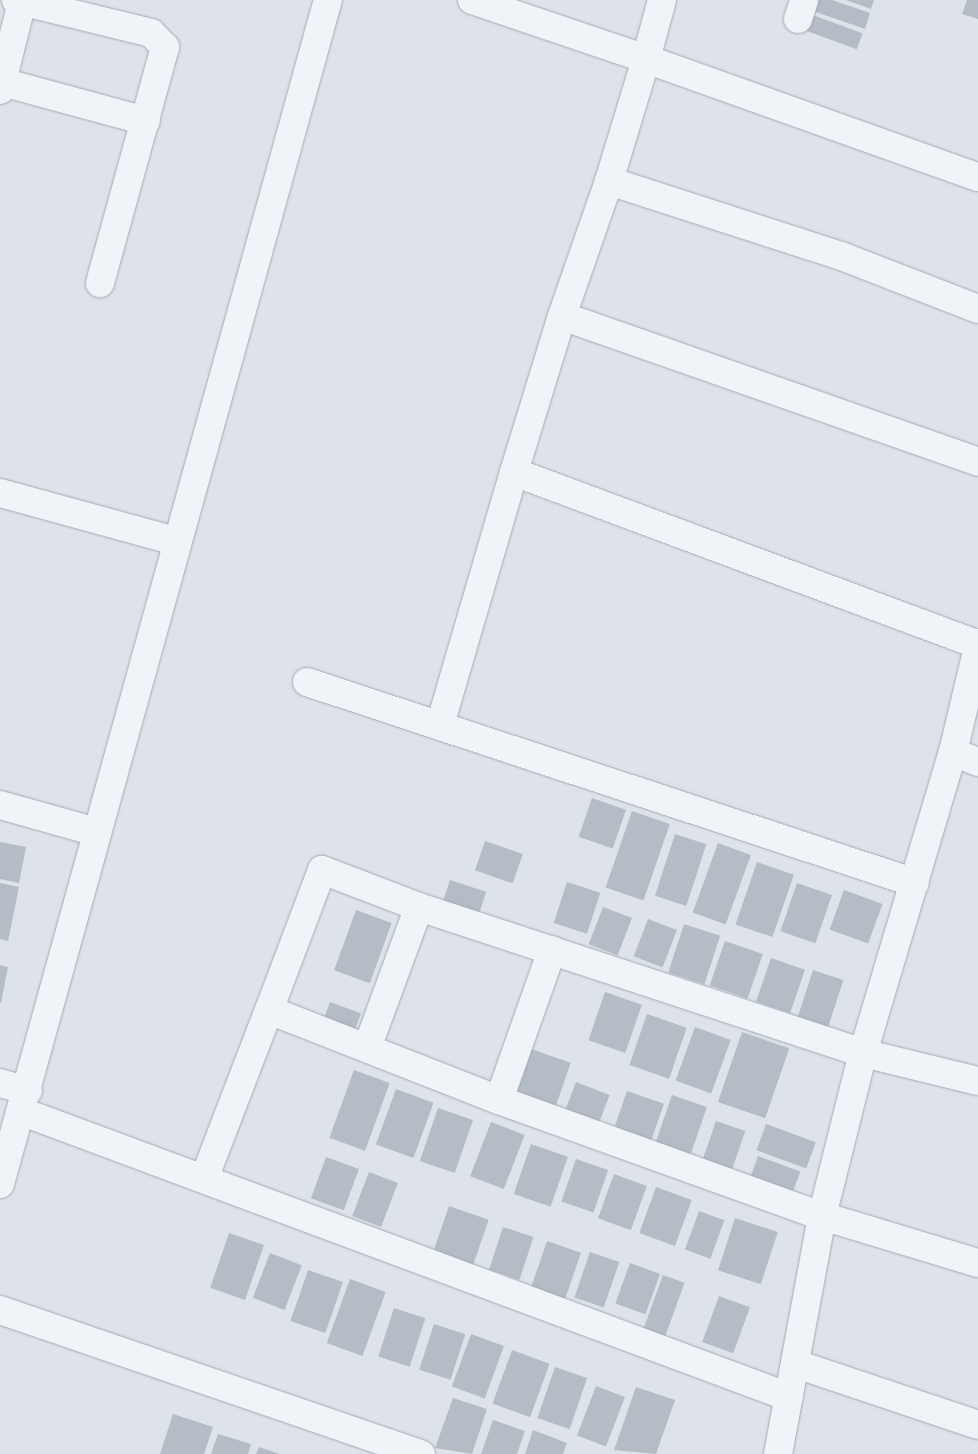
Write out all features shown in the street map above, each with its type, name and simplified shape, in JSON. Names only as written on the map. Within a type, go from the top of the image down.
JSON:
[{"type":"street","points":[[0,1184],[25,1101],[174,541],[328,0]]},
{"type":"street","points":[[472,0],[646,59],[978,177]]},
{"type":"street","points":[[440,725],[514,472],[562,316],[609,181],[662,0]]},
{"type":"street","points":[[100,282],[146,121],[164,57],[160,38],[19,1],[1,86],[146,121]]},
{"type":"street","points":[[609,181],[844,257],[978,309]]},
{"type":"street","points":[[562,316],[978,462]]},
{"type":"street","points":[[514,472],[978,646],[966,757],[915,883],[863,1053],[822,1216],[778,1454]]},
{"type":"street","points":[[0,493],[174,541]]},
{"type":"street","points":[[307,682],[915,883]]},
{"type":"street","points":[[0,805],[97,832]]},
{"type":"street","points":[[204,1179],[322,870],[418,907],[863,1053],[978,1081]]},
{"type":"street","points":[[367,1048],[418,907]]},
{"type":"street","points":[[499,1100],[552,950]]},
{"type":"street","points":[[269,1010],[499,1100],[822,1216],[978,1263]]},
{"type":"street","points":[[0,1083],[25,1101],[204,1179],[789,1397]]},
{"type":"street","points":[[0,1310],[421,1454]]},
{"type":"street","points":[[796,1364],[978,1425]]},
{"type":"building","points":[[814,0],[832,0],[870,13],[865,29],[810,10]]},
{"type":"building","points":[[846,0],[874,0],[871,9]]},
{"type":"building","points":[[967,0],[978,0],[978,19],[962,14]]},
{"type":"building","points":[[810,14],[863,33],[857,49],[804,30]]},
{"type":"building","points":[[592,798],[626,810],[613,848],[579,837]]},
{"type":"building","points":[[632,811],[670,824],[643,901],[606,888]]},
{"type":"building","points":[[675,834],[706,844],[686,906],[655,896]]},
{"type":"building","points":[[485,841],[523,854],[513,883],[475,870]]},
{"type":"building","points":[[0,842],[26,847],[19,883],[0,879]]},
{"type":"building","points":[[718,843],[751,855],[726,925],[693,913]]},
{"type":"building","points":[[757,862],[794,875],[772,937],[736,924]]},
{"type":"building","points":[[450,880],[486,892],[476,923],[440,911]]},
{"type":"building","points":[[567,882],[600,893],[587,934],[554,923]]},
{"type":"building","points":[[0,883],[19,887],[8,941],[0,939]]},
{"type":"building","points":[[797,883],[832,895],[815,943],[780,931]]},
{"type":"building","points":[[844,890],[883,904],[868,943],[830,929]]},
{"type":"building","points":[[603,907],[632,918],[618,955],[589,944]]},
{"type":"building","points":[[356,910],[392,923],[370,983],[334,970]]},
{"type":"building","points":[[648,919],[677,930],[663,967],[634,956]]},
{"type":"building","points":[[684,924],[720,936],[704,984],[668,973]]},
{"type":"building","points":[[725,941],[763,954],[748,998],[710,985]]},
{"type":"building","points":[[771,958],[805,970],[790,1013],[756,1001]]},
{"type":"building","points":[[0,965],[8,967],[1,1003],[0,1003]]},
{"type":"building","points":[[813,970],[843,980],[827,1031],[796,1021]]},
{"type":"building","points":[[605,992],[642,1005],[625,1053],[588,1040]]},
{"type":"building","points":[[330,1002],[361,1013],[352,1039],[321,1027]]},
{"type":"building","points":[[647,1014],[687,1028],[669,1079],[629,1065]]},
{"type":"building","points":[[695,1027],[731,1040],[711,1094],[676,1081]]},
{"type":"building","points":[[742,1032],[789,1048],[765,1118],[718,1102]]},
{"type":"building","points":[[531,1049],[571,1063],[553,1113],[514,1099]]},
{"type":"building","points":[[354,1070],[390,1083],[365,1151],[329,1138]]},
{"type":"building","points":[[576,1082],[610,1095],[597,1127],[564,1114]]},
{"type":"building","points":[[396,1089],[434,1103],[413,1158],[376,1144]]},
{"type":"building","points":[[627,1091],[664,1104],[649,1147],[612,1134]]},
{"type":"building","points":[[672,1095],[707,1107],[689,1159],[654,1147]]},
{"type":"building","points":[[438,1108],[473,1120],[455,1173],[420,1161]]},
{"type":"building","points":[[716,1121],[745,1131],[732,1170],[703,1160]]},
{"type":"building","points":[[491,1122],[525,1135],[504,1189],[470,1176]]},
{"type":"building","points":[[766,1124],[816,1142],[806,1168],[756,1150]]},
{"type":"building","points":[[531,1144],[568,1157],[551,1207],[514,1194]]},
{"type":"building","points":[[758,1156],[800,1171],[790,1200],[748,1184]]},
{"type":"building","points":[[326,1157],[359,1169],[344,1210],[311,1198]]},
{"type":"building","points":[[576,1159],[608,1170],[593,1213],[561,1202]]},
{"type":"building","points":[[369,1172],[398,1183],[381,1227],[352,1216]]},
{"type":"building","points":[[614,1174],[647,1186],[631,1230],[598,1218]]},
{"type":"building","points":[[656,1187],[692,1200],[675,1246],[639,1233]]},
{"type":"building","points":[[449,1206],[489,1220],[473,1266],[433,1252]]},
{"type":"building","points":[[699,1211],[724,1220],[710,1259],[685,1250]]},
{"type":"building","points":[[735,1218],[778,1232],[761,1284],[718,1270]]},
{"type":"building","points":[[503,1227],[533,1237],[520,1280],[489,1270]]},
{"type":"building","points":[[229,1233],[264,1245],[245,1300],[210,1288]]},
{"type":"building","points":[[547,1241],[581,1253],[565,1299],[531,1287]]},
{"type":"building","points":[[590,1252],[619,1262],[604,1307],[574,1297]]},
{"type":"building","points":[[270,1253],[302,1265],[285,1310],[253,1298]]},
{"type":"building","points":[[630,1263],[660,1274],[645,1314],[615,1303]]},
{"type":"building","points":[[308,1270],[343,1282],[325,1333],[290,1321]]},
{"type":"building","points":[[663,1275],[685,1283],[664,1338],[643,1330]]},
{"type":"building","points":[[350,1279],[386,1292],[362,1356],[327,1343]]},
{"type":"building","points":[[719,1296],[750,1307],[733,1353],[702,1342]]},
{"type":"building","points":[[394,1308],[425,1318],[410,1367],[378,1357]]},
{"type":"building","points":[[434,1324],[465,1334],[451,1380],[419,1370]]},
{"type":"building","points":[[471,1334],[504,1346],[485,1399],[452,1387]]},
{"type":"building","points":[[512,1350],[550,1364],[530,1417],[493,1404]]},
{"type":"building","points":[[555,1367],[587,1378],[570,1429],[537,1418]]},
{"type":"building","points":[[596,1386],[625,1397],[606,1447],[577,1435]]},
{"type":"building","points":[[636,1387],[675,1400],[656,1454],[614,1450]]},
{"type":"building","points":[[453,1398],[487,1409],[472,1454],[435,1448]]},
{"type":"building","points":[[173,1414],[213,1427],[204,1454],[160,1454]]},
{"type":"building","points":[[493,1420],[525,1431],[517,1454],[481,1454]]},
{"type":"building","points":[[533,1430],[567,1443],[563,1454],[525,1454]]},
{"type":"building","points":[[218,1434],[251,1444],[248,1454],[211,1454]]},
{"type":"building","points":[[259,1447],[280,1454],[256,1454]]}]
